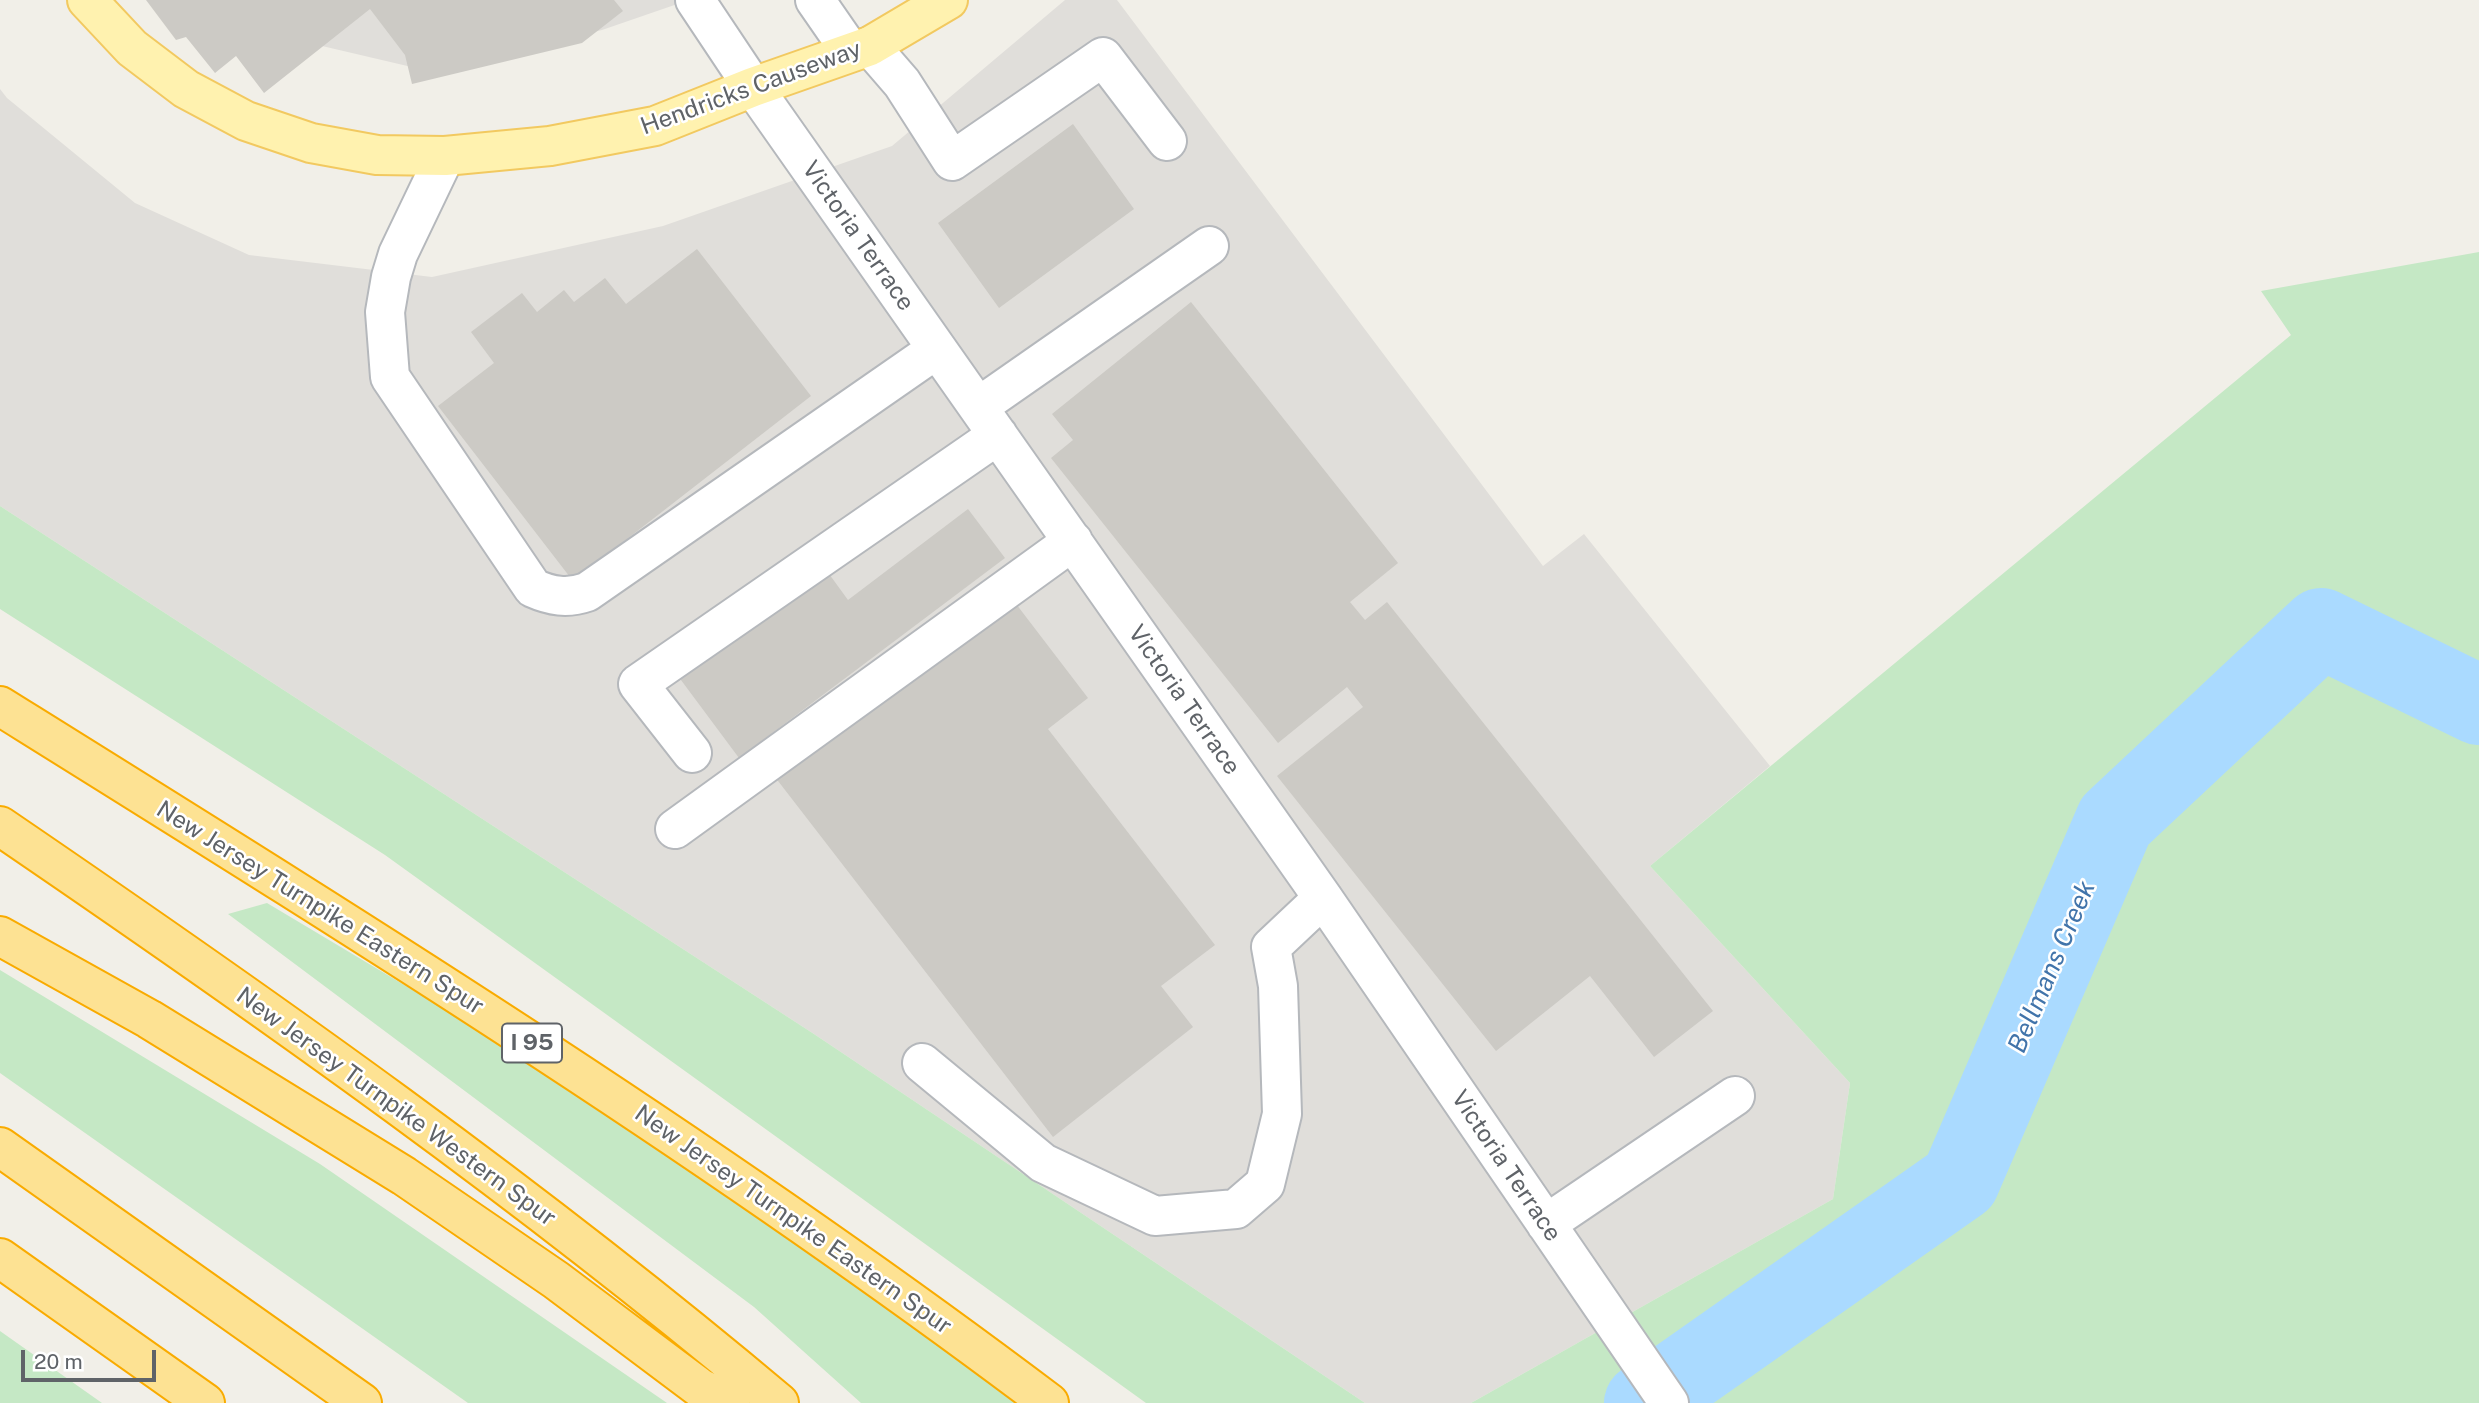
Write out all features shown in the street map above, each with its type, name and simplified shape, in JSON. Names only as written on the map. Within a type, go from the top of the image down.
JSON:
[{"type":"highway","name":"New Jersey Turnpike Eastern Spur","points":[[0,706],[318,906],[669,1132],[838,1248],[1049,1403]]},
{"type":"highway","name":"New Jersey Turnpike Western Spur","points":[[0,826],[284,1024],[514,1192],[616,1270],[779,1403]]},
{"type":"highway","points":[[0,936],[183,1039],[404,1176],[556,1280],[700,1388],[730,1403]]},
{"type":"highway","points":[[0,1147],[362,1403]]},
{"type":"highway","points":[[0,1258],[205,1403]]},
{"type":"main road","name":"Hendricks Causeway","points":[[87,0],[132,48],[186,89],[246,121],[311,143],[364,152],[445,156],[550,146],[655,126],[860,49],[948,0]]},
{"type":"street","name":"Victoria Terrace","points":[[695,0],[753,87],[1323,898],[1669,1403]]},
{"type":"street","points":[[815,0],[860,49],[902,83],[952,161],[1104,57],[1167,141]]},
{"type":"street","points":[[445,156],[398,254],[385,312],[390,377],[533,588],[553,596],[575,596],[586,592],[937,349]]},
{"type":"street","points":[[692,753],[638,684],[988,421],[1209,246]]},
{"type":"street","points":[[675,829],[1073,541]]},
{"type":"street","points":[[922,1063],[1043,1163],[1155,1216],[1236,1209],[1265,1185],[1282,1114],[1278,986],[1271,947],[1323,898]]},
{"type":"street","points":[[1546,1224],[1735,1096]]},
{"type":"shaded area","points":[[218,0],[689,0],[602,30],[433,72],[241,27]]},
{"type":"shaded area","points":[[1065,0],[1117,0],[1543,566],[1584,534],[1770,766],[1650,866],[1850,1083],[1833,1199],[1471,1403],[1365,1403],[814,1034],[0,506],[0,89],[7,98],[135,203],[249,255],[432,277],[663,226],[892,146]]},
{"type":"green space","points":[[2479,252],[2479,1403],[1471,1403],[1833,1199],[1850,1083],[1650,866],[2291,335],[2261,291]]},
{"type":"green space","points":[[0,506],[814,1034],[1365,1403],[1146,1403],[385,855],[0,609]]},
{"type":"green space","points":[[267,903],[798,1220],[1020,1403],[861,1403],[754,1307],[228,914]]},
{"type":"green space","points":[[0,970],[320,1164],[667,1403],[468,1403],[0,1073]]},
{"type":"green space","points":[[0,1331],[102,1403],[0,1403]]},
{"type":"building","points":[[146,0],[614,0],[623,11],[582,43],[412,84],[405,55],[370,9],[264,93],[236,56],[215,73],[186,37],[176,40]]},
{"type":"building","points":[[1073,124],[1134,209],[999,308],[938,223]]},
{"type":"building","points":[[697,249],[811,396],[573,581],[438,406],[494,363],[471,332],[522,293],[537,312],[564,290],[574,302],[605,278],[626,304]]},
{"type":"building","points":[[1191,302],[1398,563],[1350,602],[1365,620],[1387,602],[1713,1011],[1654,1057],[1590,976],[1496,1051],[1277,776],[1363,707],[1347,687],[1278,743],[1051,458],[1073,440],[1052,414]]},
{"type":"building","points":[[968,509],[1005,558],[739,758],[678,676],[824,567],[848,600]]},
{"type":"building","points":[[1010,596],[1088,698],[1048,729],[1215,945],[1161,986],[1193,1027],[1053,1137],[775,777]]},
{"type":"waterway","name":"Bellmans Creek","points":[[1644,1403],[1960,1181],[2115,821],[2321,628],[2479,705]]}]
